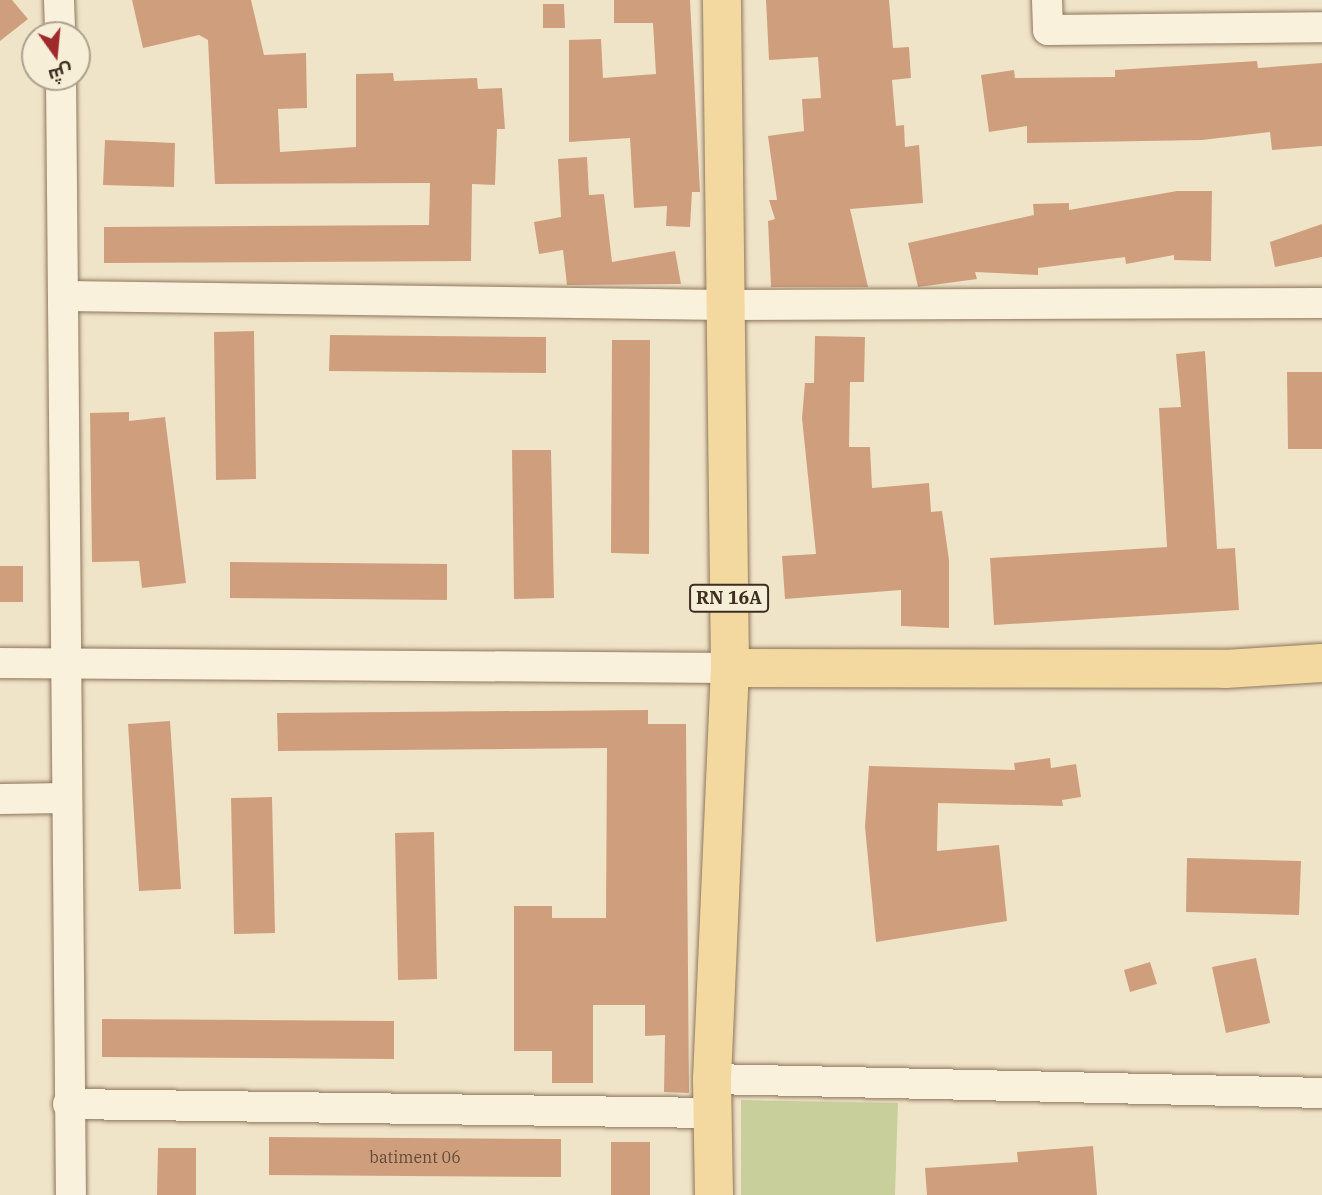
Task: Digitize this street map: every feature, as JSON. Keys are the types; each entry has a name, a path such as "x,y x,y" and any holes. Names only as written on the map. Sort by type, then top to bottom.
{"main road":[{"name":"RN 16A","path":"713,1195 712,1096 730,668 722,0"},
{"path":"730,668 1224,669 1322,663"}],"street":[{"path":"59,0 60,21"},
{"path":"1047,0 1048,30 1322,27"},
{"path":"61,91 65,296 64,663 71,1195"},
{"path":"65,296 725,305 1322,303"},
{"path":"0,663 730,668"},
{"path":"0,799 66,798"},
{"path":"68,1104 712,1096 1322,1093"}],"green space":[{"path":"741,1100 898,1103 895,1195 741,1195"}],"building":[{"path":"0,0 12,0 28,19 21,21 21,24 0,41"},
{"path":"132,0 251,0 264,55 306,53 307,108 278,109 280,152 356,147 356,74 393,73 394,81 477,78 478,89 502,88 505,129 497,129 495,185 472,184 471,261 104,263 104,227 429,225 430,183 215,184 208,40 199,35 143,48"},
{"path":"614,0 690,0 700,192 692,192 690,227 666,226 667,206 634,208 630,138 569,142 569,40 601,39 603,78 656,74 653,23 614,23"},
{"path":"766,0 889,0 893,48 909,47 911,78 892,80 896,126 904,125 905,147 919,145 923,203 850,209 868,287 771,287 768,221 775,219 769,200 777,200 768,136 804,131 802,99 821,98 818,57 769,60"},
{"path":"543,4 564,4 565,28 543,28"},
{"path":"1257,61 1258,68 1322,63 1322,146 1272,150 1270,132 1202,140 1027,143 1027,126 989,132 981,75 1014,70 1015,78 1115,77 1115,70"},
{"path":"105,140 175,143 174,187 103,185"},
{"path":"587,157 589,195 604,194 612,262 675,251 681,284 567,285 563,250 539,254 534,222 561,217 558,159"},
{"path":"1177,191 1212,191 1211,261 1174,260 1174,255 1126,264 1125,257 1038,268 1038,275 975,272 977,279 918,287 908,243 1034,215 1033,204 1069,203 1069,210"},
{"path":"1322,224 1322,257 1275,267 1270,242"},
{"path":"254,331 256,479 216,480 214,332"},
{"path":"330,335 546,337 546,373 329,371"},
{"path":"815,336 865,337 864,382 850,382 849,447 870,447 872,488 929,483 931,512 942,511 949,560 949,628 901,626 901,590 785,599 782,556 816,554 802,418 805,383 814,383"},
{"path":"612,340 650,340 649,554 611,553"},
{"path":"1205,351 1217,549 1235,548 1239,610 994,625 990,558 1167,547 1159,408 1181,407 1176,354"},
{"path":"1287,372 1322,372 1322,449 1288,449"},
{"path":"129,412 129,421 165,417 186,583 142,588 139,561 92,562 90,413"},
{"path":"512,450 551,450 554,598 514,599"},
{"path":"230,562 447,564 447,600 230,598"},
{"path":"0,566 23,566 23,602 0,602"},
{"path":"648,710 648,724 686,724 689,1093 664,1092 665,1035 645,1036 645,1005 593,1005 593,1083 552,1083 552,1051 514,1051 514,906 552,906 552,918 606,918 607,748 278,751 277,713"},
{"path":"170,721 181,889 139,891 128,724"},
{"path":"1050,758 1051,768 1076,764 1081,797 1062,800 1063,806 938,803 937,851 999,845 1007,921 876,942 865,827 869,766 1015,770 1014,763"},
{"path":"272,797 275,933 234,934 231,798"},
{"path":"434,832 437,979 398,980 395,833"},
{"path":"1187,858 1301,861 1299,915 1186,912"},
{"path":"1256,958 1270,1023 1226,1033 1212,967"},
{"path":"1150,962 1157,984 1130,992 1124,970"},
{"path":"102,1019 394,1021 394,1059 102,1057"},
{"path":"269,1137 561,1139 561,1177 269,1175"},
{"path":"611,1142 650,1142 650,1195 611,1195"},
{"path":"1093,1146 1097,1195 927,1195 925,1168 1018,1162 1017,1152"},
{"path":"158,1148 196,1148 196,1195 157,1195"}]}
